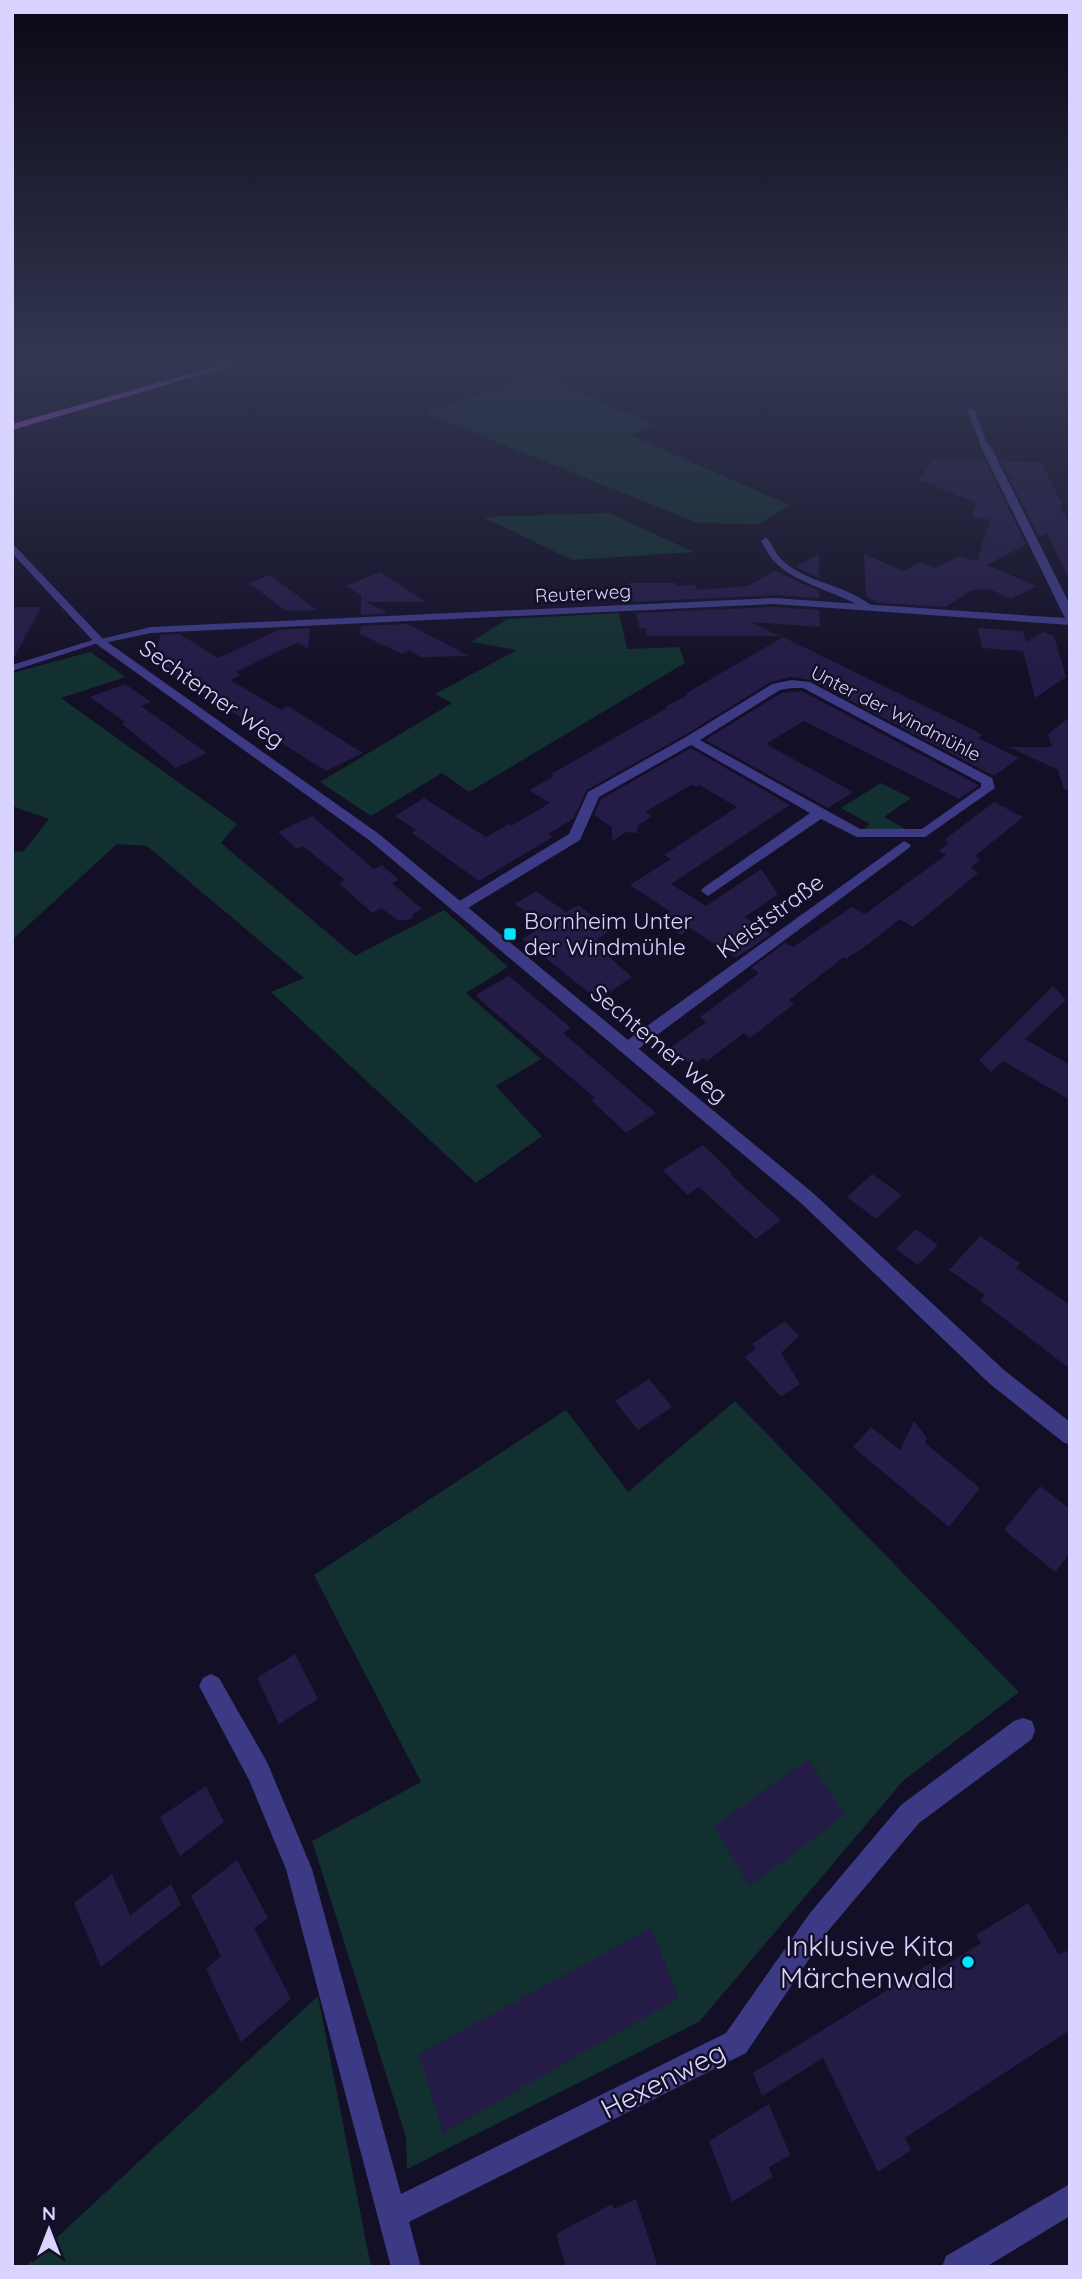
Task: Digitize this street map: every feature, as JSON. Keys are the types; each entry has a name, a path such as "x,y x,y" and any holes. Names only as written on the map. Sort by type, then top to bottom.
{"street":[{"path":"995,466 1070,620"},
{"name":"Sechtemer Weg","path":"12,545 99,642 374,837 807,1198 997,1377 1070,1435"},
{"name":"Reuterweg","path":"99,642 151,631 774,601 1070,620"},
{"name":"Unter der Windmühle","path":"458,908 575,837 593,795 691,740 776,687 806,685 988,781 988,788 925,833 857,833 691,740"},
{"path":"708,891 820,813"},
{"name":"Kleiststraße","path":"628,1048 904,845"},
{"path":"211,1686 258,1771 299,1869 394,2214 406,2267"},
{"name":"Hexenweg","path":"394,2214 736,2043 819,1922 910,1814 1023,1730"},
{"path":"957,2267 1070,2199"}],"lane":[{"path":"765,541 777,560 858,599 870,608"},
{"path":"12,668 99,642"}],"green space":[{"path":"557,466 701,466 790,505 759,524 698,523"},
{"path":"609,513 694,552 572,560 483,517"},
{"path":"619,613 627,649 679,647 685,663 469,792 442,773 371,816 320,782 452,703 435,694 517,650 471,642 507,619"},
{"path":"90,652 126,677 61,698 237,824 221,843 355,956 444,910 508,967 466,993 541,1059 496,1086 542,1136 476,1183 271,992 304,978 147,846 117,844 12,940 12,851 23,852 49,819 12,806 12,673"},
{"path":"881,783 911,798 884,817 907,830 863,830 870,824 841,808"},
{"path":"735,1401 1019,1692 903,1781 699,2022 407,2169 406,2137 312,1841 421,1782 314,1575 566,1410 628,1492"},
{"path":"318,1996 371,2267 25,2267"}],"building":[{"path":"928,466 988,466 1026,544 987,565 1036,586 1011,599 990,589 972,590 945,607 879,603 866,597 864,554 903,571 921,562 935,568 959,556 977,561 990,520 972,517 977,503 919,480"},
{"path":"1004,466 1043,466 1063,505 1059,505 1070,526 1070,580 1047,533 1039,537"},
{"path":"819,554 819,578 796,567"},
{"path":"775,571 819,591 819,598 774,595 633,602 628,583 696,585 697,590 748,586"},
{"path":"380,572 426,602 366,602 388,613 361,615 361,595 346,586"},
{"path":"270,575 317,610 286,611 249,583"},
{"path":"12,607 41,607 12,662"},
{"path":"774,607 819,610 820,627 750,622 780,636 647,636 645,628 640,629 636,613"},
{"path":"408,624 469,656 421,657 409,650 402,654 360,634 361,626"},
{"path":"310,628 308,649 298,642 236,672 241,675 230,680 281,710 288,706 363,753 326,771 162,668 166,666 143,651 158,645 160,635 180,634 218,658 279,630"},
{"path":"978,628 1023,631 1026,642 1043,632 1054,636 1066,677 1035,698 1023,651 982,648"},
{"path":"783,637 976,731 982,735 978,738 1019,758 994,776 811,680 791,677 771,682 685,735 587,790 573,819 548,834 553,837 479,881 412,833 416,830 395,816 424,798 486,837 509,824 511,826 550,803 529,790 554,776 551,774 667,708 665,707 687,695 685,694"},
{"path":"125,684 151,702 141,706 207,753 176,768 122,724 125,722 90,697"},
{"path":"802,691 978,786 959,799 804,721 766,744 853,792 828,808 705,740 781,693"},
{"path":"1070,717 1070,789 1064,790 1058,770 1009,747 1052,747 1048,734"},
{"path":"691,748 790,805 671,884 706,906 761,869 778,894 745,917 771,934 736,958 690,928 681,935 659,920 671,912 630,885 671,859 664,855 737,807 699,785 691,785 645,812 652,816 637,826 637,833 626,832 612,841 612,827 594,815 601,799"},
{"path":"994,802 1023,817 975,856 980,859 971,868 978,873 913,927 900,919 867,945 846,959 844,957 789,1000 794,1004 750,1038 744,1033 707,1061 703,1058 693,1065 670,1048 706,1022 700,1017 759,973 751,968 785,943 793,947 852,907 865,914 946,855 939,851 949,843 944,840"},
{"path":"312,816 374,869 382,865 399,880 392,883 422,909 413,914 412,919 399,921 381,908 372,913 339,883 345,880 303,846 297,849 278,832"},
{"path":"536,891 566,912 578,905 611,930 597,939 607,947 601,950 632,977 598,1000 522,939 545,925 515,904"},
{"path":"509,976 571,1028 563,1033 656,1113 626,1133 591,1100 595,1098 478,998 477,994"},
{"path":"1053,986 1066,1000 1025,1039 1070,1065 1070,1100 1003,1061 991,1072 979,1060"},
{"path":"703,1145 732,1173 730,1174 781,1220 756,1239 699,1187 687,1195 663,1170"},
{"path":"872,1174 902,1195 876,1219 847,1197"},
{"path":"916,1229 938,1245 918,1265 896,1249"},
{"path":"980,1236 1020,1263 1016,1268 1070,1305 1070,1369 980,1300 985,1295 949,1270"},
{"path":"785,1321 799,1336 781,1353 800,1384 781,1397 745,1357 756,1349 752,1344"},
{"path":"649,1379 672,1407 638,1430 615,1401"},
{"path":"914,1421 927,1438 925,1443 980,1488 949,1527 853,1447 871,1427 900,1450"},
{"path":"1040,1486 1070,1509 1070,1553 1055,1572 1004,1530"},
{"path":"295,1654 318,1699 279,1724 257,1678"},
{"path":"808,1759 845,1815 749,1886 714,1826"},
{"path":"206,1786 224,1822 180,1856 160,1817"},
{"path":"237,1860 268,1918 254,1928 291,1999 241,2042 206,1969 221,1956 191,1896"},
{"path":"112,1874 130,1915 171,1884 181,1905 101,1967 74,1903"},
{"path":"1028,1903 1059,1955 1070,1949 1070,2030 905,2138 911,2150 878,2172 823,2058 762,2096 753,2073 931,1963 936,1971 981,1943 976,1935"},
{"path":"651,1928 679,1998 443,2133 419,2054"},
{"path":"769,2104 790,2155 769,2167 773,2177 732,2202 709,2141"},
{"path":"636,2199 658,2267 566,2267 556,2234 612,2204 614,2209"}],"place":[{"name":"Bornheim Unter der Windmühle","path":"510,934"},
{"name":"Inklusive Kita Märchenwald","path":"968,1962"}]}
